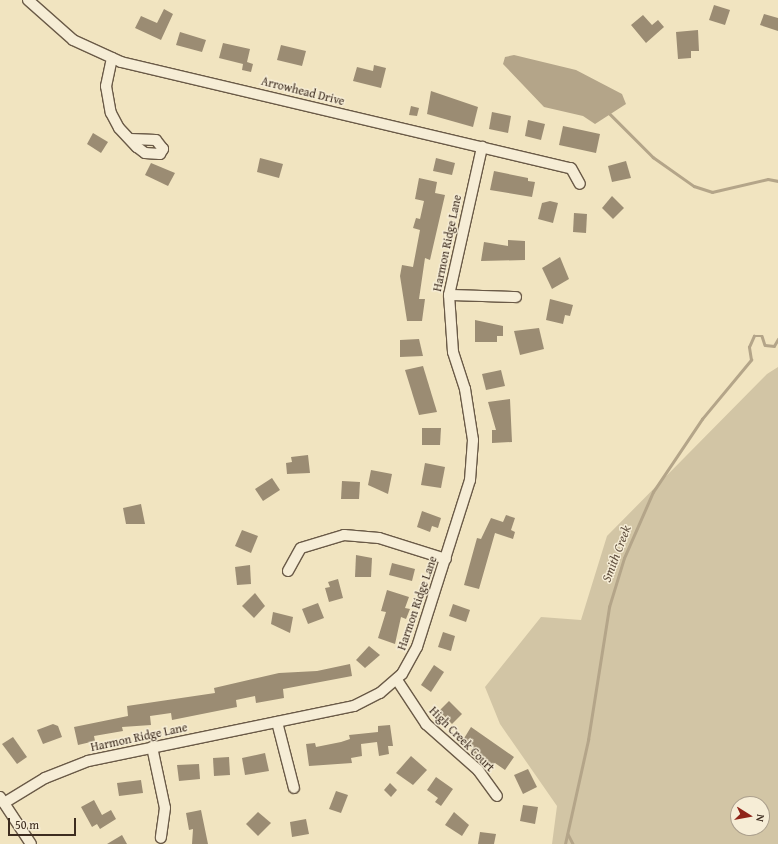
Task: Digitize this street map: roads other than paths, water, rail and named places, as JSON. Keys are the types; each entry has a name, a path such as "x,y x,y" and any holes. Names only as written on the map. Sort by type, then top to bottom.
{"street":[{"name":"Arrowhead Drive","path":"28,0 73,40 112,58 571,168 580,184"},
{"path":"112,58 107,100 119,128 130,139"},
{"name":"Harmon Ridge Lane","path":"2,800 67,768 152,747 354,706 380,693 397,680 418,647 467,492 473,440 465,389 453,352 449,295 482,147"},
{"path":"449,295 516,297"},
{"path":"288,571 301,548 344,535 379,538 446,560"},
{"name":"High Creek Court","path":"397,680 426,724 478,770 497,796"},
{"path":"277,722 294,788"},
{"path":"152,747 165,808 161,838"},
{"path":"2,800 31,844"}],"waterway":[{"path":"608,112 653,157 694,186 712,192 768,179 778,181"},
{"name":"Smith Creek","path":"565,844 588,740 609,607 624,558 653,492 702,419 751,360 749,347 754,336 762,336 765,345 774,346 778,339"},
{"name":"Smith Creek","path":"568,834 573,844"}]}
